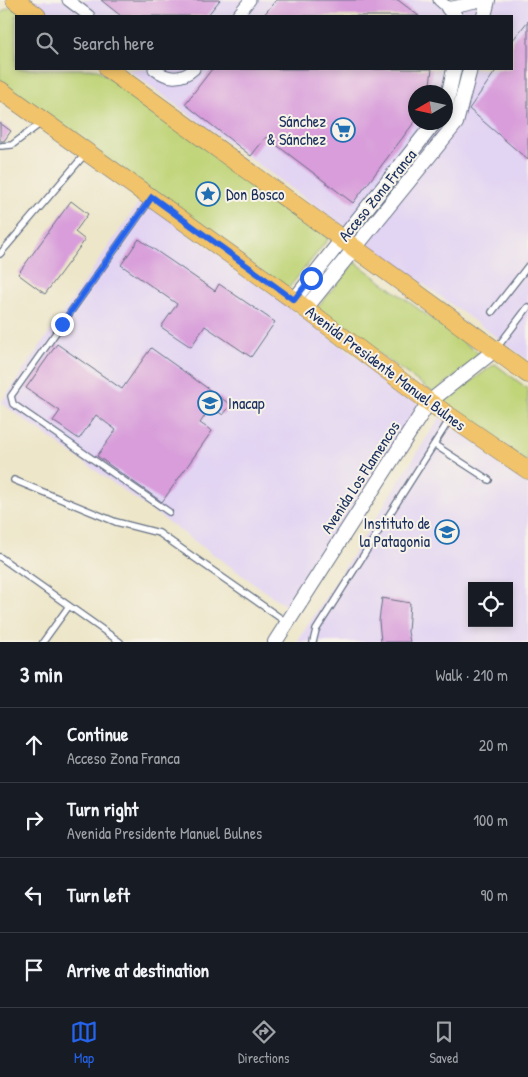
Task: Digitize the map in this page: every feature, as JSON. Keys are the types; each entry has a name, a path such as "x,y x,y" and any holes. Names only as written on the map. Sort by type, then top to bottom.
{"main road":[{"path":"0,7 5,0"},
{"path":"15,0 36,15"},
{"path":"109,70 528,374"},
{"name":"Avenida Presidente Manuel Bulnes","path":"0,90 300,304 451,418 528,470"}],"street":[{"path":"68,0 88,15"},
{"path":"237,15 250,0"},
{"path":"447,8 487,0 484,15"},
{"path":"155,70 165,77 180,77 192,70"},
{"path":"451,85 454,70"},
{"name":"Acceso Zona Franca","path":"300,304 356,249 456,123 470,70"},
{"name":"Acceso Zona Franca","path":"300,304 342,238 429,130"},
{"name":"Avenida Los Flamencos","path":"275,642 429,402 494,350"}],"lane":[{"path":"1,146 12,144 44,121"},
{"path":"0,254 88,152"},
{"path":"152,197 11,396 13,404 169,512"},
{"path":"492,312 528,266"},
{"path":"494,350 528,307"},
{"path":"313,642 316,630 451,418"},
{"path":"435,445 489,480"},
{"path":"14,480 116,522 158,533 287,623"},
{"path":"0,557 120,642"},
{"path":"43,642 69,606"}],"shaded area":[{"path":"32,0 528,0 528,360 128,70 513,70 513,15 53,15"},
{"name":"Inacap","path":"142,198 420,404 290,609 1,403"},
{"name":"Instituto de la Patagonia","path":"440,417 528,478 528,642 297,642"}],"green space":[{"path":"12,7 24,15 15,15 15,70 98,70 329,238 287,290 0,86 0,14"},
{"path":"355,262 481,355 434,393 316,309"},
{"path":"495,364 528,389 528,463 443,402"}],"building":[{"path":"101,0 220,0 208,15 120,15"},
{"path":"276,0 398,0 418,15 264,15"},
{"path":"528,21 528,160 469,109 496,70 513,70 513,40"},
{"name":"Sánchez & Sánchez","path":"211,70 432,70 430,85 408,85 408,130 353,203 266,137 251,156 185,104"},
{"path":"0,123 11,131 4,141 0,141"},
{"path":"71,201 88,214 75,232 85,240 45,294 18,274"},
{"path":"139,239 215,291 219,284 275,322 251,357 205,326 191,347 161,327 177,304 121,265"},
{"path":"57,344 122,389 151,348 231,405 223,415 211,407 200,423 212,431 162,502 97,456 116,430 96,415 79,439 53,421 60,411 26,388"},
{"path":"382,598 410,603 408,632 410,642 381,642 379,621"}],"place":[{"name":"Sánchez & Sánchez","path":"343,130"},
{"name":"Don Bosco","path":"208,194"},
{"name":"Inacap","path":"210,403"},
{"name":"Instituto de la Patagonia","path":"447,532"}],"route":[{"path":"62,324 152,197 294,300 311,278"}]}
